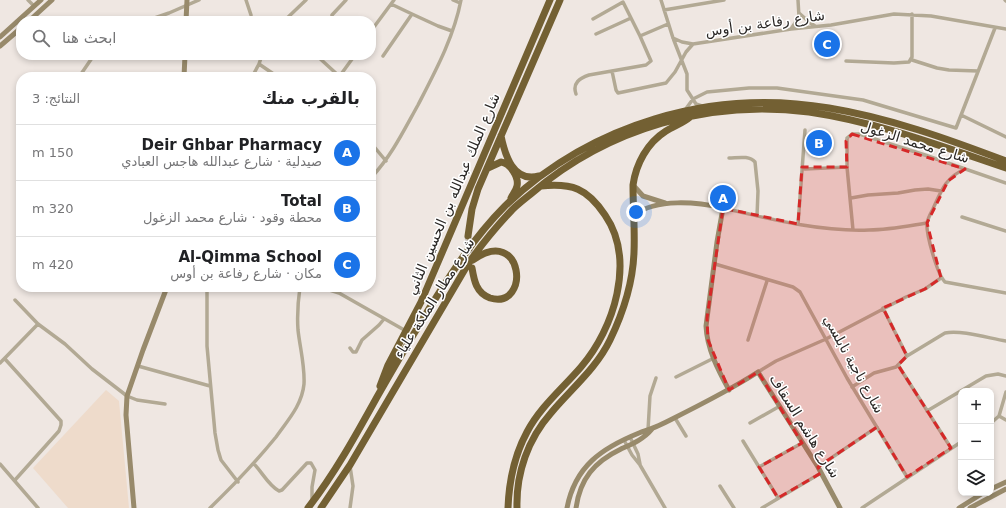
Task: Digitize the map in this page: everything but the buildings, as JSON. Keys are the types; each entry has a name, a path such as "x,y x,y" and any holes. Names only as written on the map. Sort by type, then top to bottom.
{"highway":[{"name":"شارع الملك عبدالله بن الحسين الثاني","path":"377,397 380,384 388,365 406,331 442,254 550,0"},
{"name":"شارع الملك عبدالله بن الحسين الثاني","path":"468,236 473,204 501,135 560,0"},
{"name":"شارع مطار الملكة علياء","path":"310,505 348,449 428,309 473,244 503,208 542,175 580,150 612,134 645,121 685,110 704,107 736,103 762,102 802,104 828,108 905,125 1006,161"},
{"name":"شارع مطار الملكة علياء","path":"321,508 350,465 487,239 513,210 540,186 578,159 614,140 653,125 692,116 736,110 779,110 810,113 896,131 1006,168"},
{"path":"517,508 517,496 522,466 526,453 536,433 550,413 584,378 598,360 616,327 625,303 631,278 634,252 633,185 638,164 650,145 666,131 683,123 692,116"},
{"path":"501,135 506,154 519,174 528,178 542,175"},
{"path":"488,168 497,162 504,162 516,178 516,190 503,208"},
{"path":"508,508 509,488 514,464 530,425 550,400 581,367 596,346 612,312 620,275 619,252 613,229 607,218 594,201 581,191 570,186 557,184 540,186"},
{"path":"486,253 503,253 511,259 516,268 517,278 515,286 513,290 505,296 494,298 486,296 478,290 475,285 470,266 486,253"},
{"path":"530,425 536,433"}],"street":[{"path":"28,0 34,6"},
{"path":"23,16 41,0"},
{"path":"34,16 52,0"},
{"path":"157,16 187,3 199,0"},
{"path":"246,0 251,15"},
{"path":"289,16 306,0"},
{"path":"332,16 346,0"},
{"path":"376,172 386,161 403,134 433,76 452,31 460,1 453,0"},
{"path":"661,0 686,74 686,88 696,104 704,107"},
{"path":"664,10 724,0"},
{"path":"791,29 798,21 798,0"},
{"path":"376,24 392,2 412,14 452,31"},
{"path":"576,94 575,86 577,81 582,77 650,63 650,58 625,4 622,2 592,19"},
{"path":"186,16 187,3"},
{"path":"799,13 816,26"},
{"path":"383,56 412,14"},
{"name":"شارع رفاعة بن أوس","path":"673,38 682,42 693,44 886,14 912,14 1006,29"},
{"path":"912,14 912,60"},
{"path":"596,34 631,18"},
{"path":"0,37 16,22"},
{"path":"640,36 668,24"},
{"path":"685,110 693,99 711,91 749,88 777,88 863,100 956,128 995,28"},
{"path":"0,46 16,32"},
{"name":"شارع رفاعة بن أوس","path":"612,71 617,93 664,84 675,72 686,52 693,44"},
{"path":"82,72 91,60"},
{"path":"184,72 185,60"},
{"path":"255,72 260,60"},
{"path":"321,60 334,72"},
{"path":"343,72 351,60"},
{"path":"846,61 906,63 912,60 948,70 978,71"},
{"path":"259,64 271,72"},
{"path":"961,115 1006,137"},
{"path":"798,224 805,130"},
{"name":"شارع محمد الزغول","path":"853,230 847,167 847,138 850,134 857,133 1006,184"},
{"path":"376,150 386,161"},
{"path":"729,158 751,158 756,162 758,191 757,216"},
{"path":"802,167 806,169 847,167"},
{"path":"965,169 948,180 941,191 927,223 934,260 941,278 945,282 1006,293"},
{"path":"633,185 643,196 665,203 695,204 723,208 798,224 853,230 892,229 927,223"},
{"path":"851,198 915,190 928,189 941,191"},
{"path":"634,215 643,209 665,203"},
{"path":"723,208 706,326 708,340 714,358 729,390"},
{"path":"962,217 1006,231"},
{"name":"شارع ناجية نابلسي","path":"714,264 793,288 800,292 852,387 907,477"},
{"path":"758,372 776,361 826,339 906,296 925,289 941,278"},
{"path":"748,340 767,281"},
{"path":"134,508 126,415 127,396 165,292"},
{"path":"207,292 206,329 210,386 218,450 221,460 238,482"},
{"path":"210,508 238,482 254,464 298,407 304,382 304,370 298,328 300,292"},
{"path":"336,292 406,331"},
{"path":"15,300 38,324 65,344 102,377 127,396 137,400 165,404"},
{"path":"883,308 907,356"},
{"path":"350,348 353,352 356,352 362,340 379,325 384,318"},
{"path":"0,363 38,324"},
{"path":"852,387 874,373 892,369 907,356 939,336 951,332 1006,341"},
{"path":"676,377 714,358"},
{"path":"5,359 61,421 59,431 15,480"},
{"path":"898,365 951,448"},
{"path":"138,366 210,386"},
{"name":"شارع هاشم السقاف","path":"649,431 729,390 758,372 844,508"},
{"path":"927,411 986,376 998,374 1006,376"},
{"path":"649,431 650,396 656,378"},
{"path":"994,420 999,416 1006,392"},
{"path":"750,423 780,406"},
{"path":"999,416 1006,420"},
{"path":"675,418 686,436"},
{"path":"818,467 877,427"},
{"path":"567,508 575,482 585,466 597,455 624,440 649,431"},
{"path":"576,508 580,490 589,472 607,457 633,443 649,431"},
{"path":"630,437 638,454 640,465"},
{"path":"624,440 665,508"},
{"path":"743,441 778,498"},
{"path":"759,468 802,443"},
{"path":"862,508 958,444"},
{"path":"254,464 270,484 279,491 282,490 307,463 310,462 315,470 310,505"},
{"path":"0,464 38,508"},
{"path":"350,465 353,486 350,508"},
{"path":"762,508 821,473"},
{"path":"343,476 352,476"},
{"path":"970,508 1004,490 1003,483 994,488"},
{"path":"720,486 734,508"},
{"path":"312,490 316,494 319,493"},
{"name":"شارع هاشم السقاف","path":"835,496 840,508"},
{"path":"959,508 978,496"}],"highlighted area":[{"path":"852,134 965,169 948,181 927,223 941,278 925,289 883,308 907,356 898,365 951,448 907,477 877,427 818,467 821,473 778,498 759,467 802,443 758,372 729,390 708,340 707,318 723,208 798,224 802,167 847,167 846,141"}],"shaded area":[{"path":"106,390 119,401 129,508 68,508 33,468"}],"tunnel":[{"path":"468,236 471,264"}],"place":[{"name":"Al-Qimma School","path":"827,44"},
{"name":"Total","path":"819,143"},
{"name":"Deir Ghbar Pharmacy","path":"723,198"}]}
